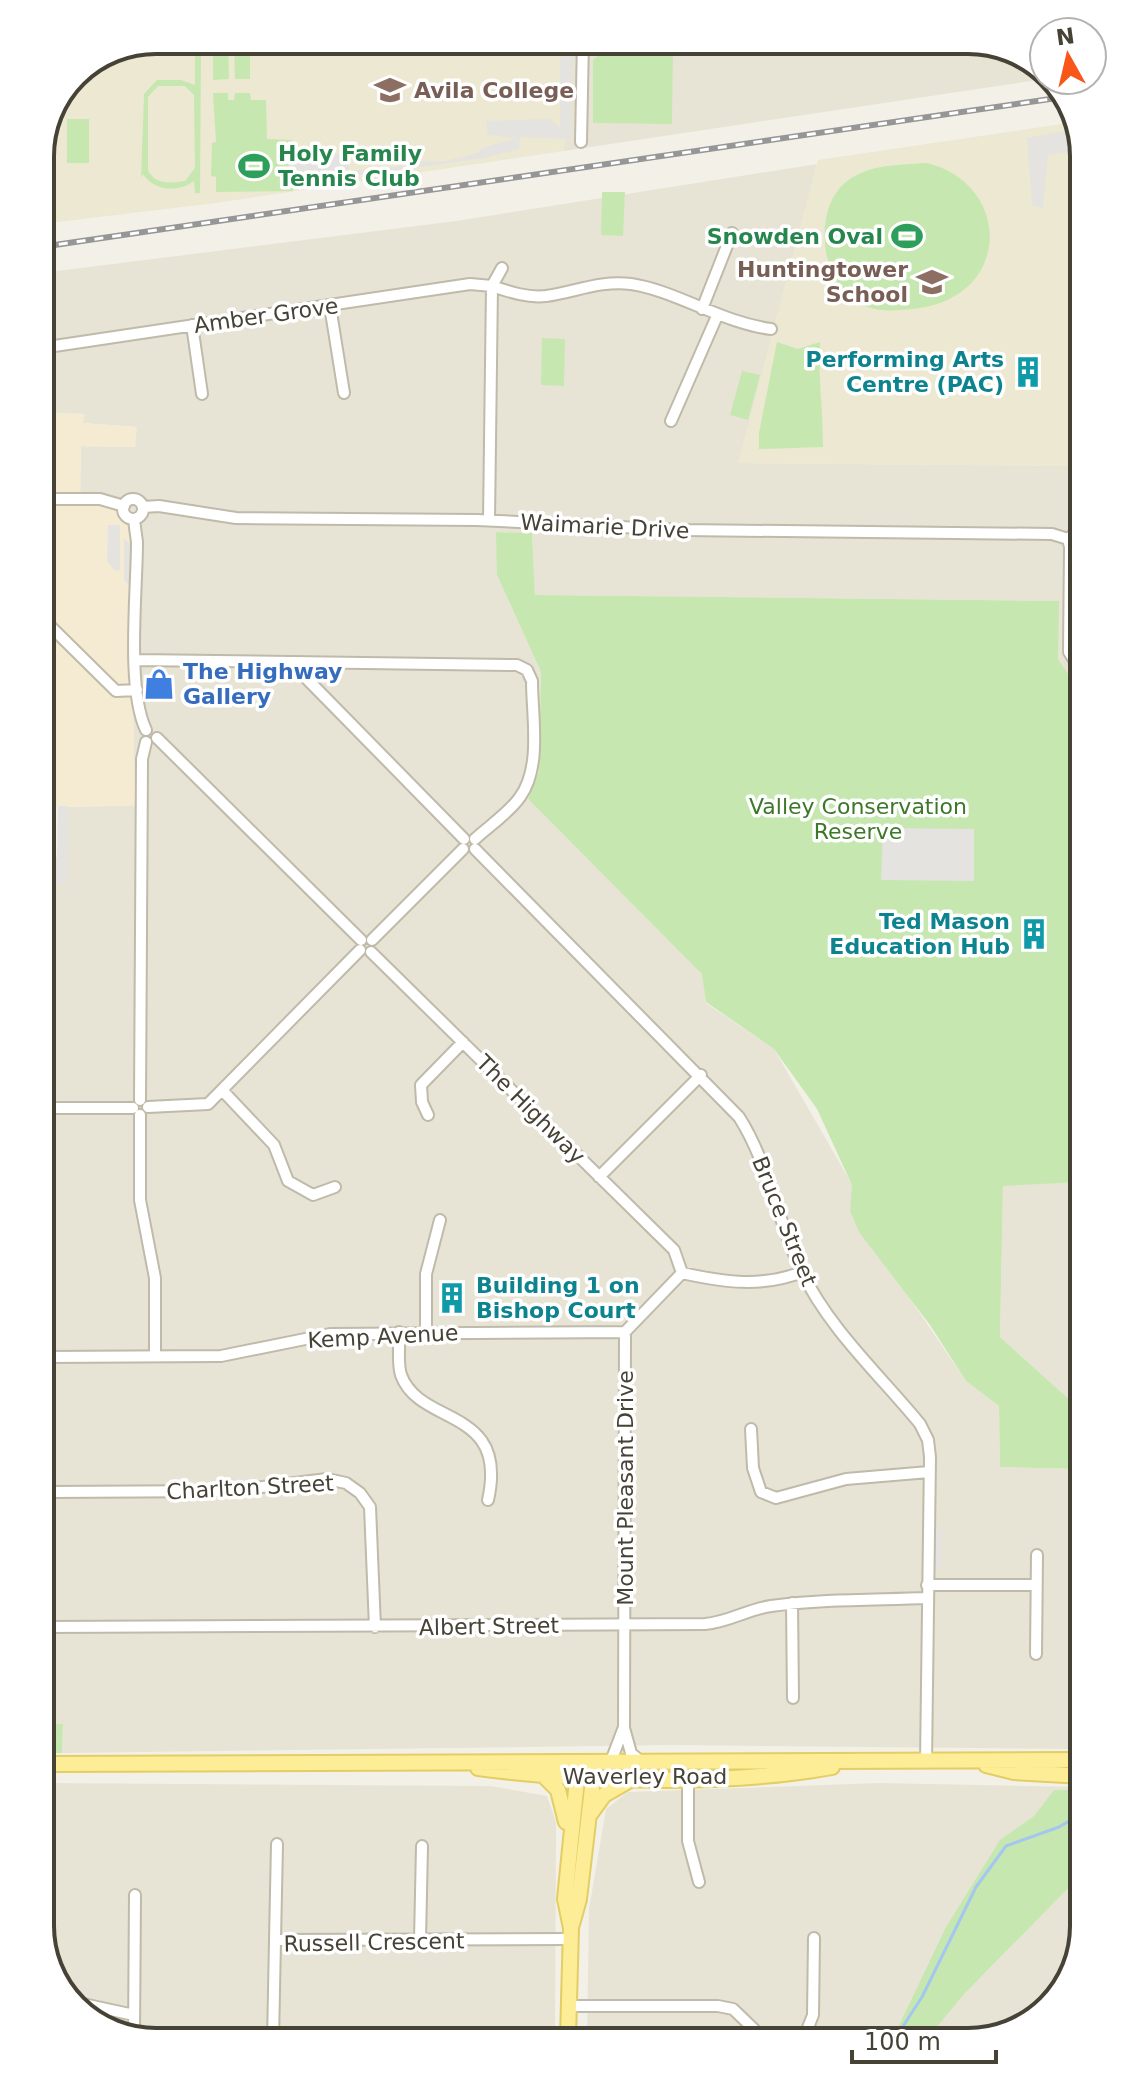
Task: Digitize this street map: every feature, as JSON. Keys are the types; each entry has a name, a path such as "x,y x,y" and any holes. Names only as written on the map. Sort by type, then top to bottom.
{"main road":[{"name":"Waverley Road","path":"54,1764 809,1760 852,1764 1070,1760"},
{"path":"571,1934 565,1899 578,1761"},
{"path":"568,2028 571,1934 579,1899 595,1761"},
{"path":"688,1761 688,1778"},
{"name":"Waverley Road","path":"974,1762 1014,1772 1070,1775"},
{"name":"Waverley Road","path":"437,1763 577,1778 688,1778 804,1772 852,1764"},
{"path":"54,1770 73,1764"},
{"path":"543,1775 558,1790 569,1835"},
{"path":"588,1821 604,1795 623,1782 638,1777"}],"street":[{"path":"581,142 583,54"},
{"path":"702,309 732,233"},
{"path":"489,520 492,286 502,268"},
{"name":"Amber Grove","path":"54,346 470,284 492,286 522,295 546,296 588,285 632,284 717,316 771,329"},
{"path":"330,306 344,393"},
{"path":"671,421 717,316"},
{"path":"192,325 202,394"},
{"path":"54,499 100,499 124,506"},
{"path":"124,506 133,499 143,507 142,514 134,520"},
{"path":"124,506 125,515 134,520"},
{"name":"Waimarie Drive","path":"143,507 159,506 236,518 489,520 682,530 1052,534 1068,539"},
{"path":"54,630 116,691 137,690 137,542 134,520"},
{"path":"1068,539 1070,654"},
{"path":"54,1108 208,1104 366,945 519,799 532,769 532,681 527,670 517,665 136,660"},
{"name":"Bruce Street","path":"302,662 307,679 701,1075 748,1129 802,1272 839,1331 920,1424 928,1440 929,1472 926,1762"},
{"name":"The Highway","path":"137,690 139,716 146,730 154,730 151,740 366,945 674,1250 682,1273"},
{"path":"151,740 142,759 140,1200 155,1278 155,1356"},
{"path":"428,1115 422,1102 421,1085 463,1042"},
{"path":"599,1177 701,1075"},
{"path":"222,1090 274,1145 288,1181 313,1195 335,1187"},
{"path":"426,1331 426,1274 440,1220"},
{"path":"625,1332 682,1273 726,1283 752,1283 802,1272"},
{"path":"399,1332 401,1375 411,1389 463,1424 485,1447 494,1472 488,1500"},
{"name":"Kemp Avenue","path":"54,1357 221,1356 330,1334 625,1332"},
{"name":"Mount Pleasant Drive","path":"625,1332 624,1727 631,1753 640,1761"},
{"path":"751,1429 755,1481 761,1492 776,1498 846,1479 929,1472"},
{"name":"Charlton Street","path":"54,1492 229,1491 327,1479 346,1483 360,1493 370,1507 375,1627"},
{"path":"1036,1654 1037,1555"},
{"path":"927,1585 1036,1585"},
{"name":"Albert Street","path":"54,1627 721,1623 752,1609 792,1603 927,1598"},
{"path":"792,1603 793,1698"},
{"name":"Mount Pleasant Drive","path":"611,1761 624,1727"},
{"path":"688,1778 688,1841 699,1882"},
{"path":"275,1940 277,1844"},
{"path":"420,1940 422,1846"},
{"path":"134,2025 135,1895"},
{"name":"Russell Crescent","path":"273,2028 275,1940 420,1940 571,1934"},
{"path":"808,2028 813,2015 814,1938"},
{"path":"93,2006 134,2015"},
{"path":"569,2006 718,2006 733,2009 753,2028"}],"shaded area":[{"name":"Avila College","path":"156,54 567,54 564,151 216,203 54,222 54,149 57,129 71,99 99,71 136,56"},
{"path":"567,54 975,54 1013,64 1028,73 1028,81 564,151"},
{"path":"571,54 571,139 520,137 519,149 484,158 353,176 316,178 314,174 304,176 305,183 292,184 287,156 347,153 349,171 419,165 420,161 442,162 474,154 485,147 517,138 488,135 486,121 549,119 564,130 560,125 560,55"},
{"name":"Huntingtower School","path":"1064,124 1070,156 1070,466 738,463 818,160"},
{"path":"1066,131 1068,136 1070,152 1048,155 1043,208 1032,205 1027,138"},
{"path":"817,164 739,463 1070,466 1070,678 1058,659 1058,601 535,595 532,533 497,532 497,575 541,672 539,771 528,799 703,974 706,1003 774,1049 853,1186 850,1211 966,1381 999,1406 1000,1467 1070,1469 1070,1749 673,1745 62,1753 63,1725 54,1724 54,870 65,868 67,807 135,805 129,523 118,509 80,501 81,446 135,447 136,427 82,423 84,414 54,413 54,271 456,221"},
{"path":"54,413 85,414 83,423 137,427 135,447 81,446 80,500 118,509 122,520 129,523 135,806 54,807"},
{"path":"108,525 120,525 120,571 114,570 107,561"},
{"path":"124,539 131,544 129,585 124,580"},
{"path":"58,806 68,806 67,884 54,884 54,857 57,857"},
{"path":"883,828 974,829 974,881 881,880"},
{"path":"1070,1182 1070,1400 1000,1337 1003,1185"},
{"path":"934,1521 942,1527 942,1566 939,1569 934,1565"},
{"path":"54,1783 491,1786 547,1796 556,1822 555,2028 136,2026 105,2014 84,1998 68,1977 56,1946"},
{"path":"880,1783 1070,1787 1070,1926 1065,1959 1053,1983 1035,2003 1007,2020 988,2026 587,2028 589,1909 606,1809 628,1792"}],"green space":[{"path":"195,54 201,54 200,193 195,193 194,181 174,189 153,184 143,174 141,178 144,94 157,80 181,80 195,85","holes":["158,86 185,86 194,95 195,168 185,181 164,182 148,170 148,97"]},
{"path":"213,54 228,54 229,79 213,80"},
{"path":"234,54 250,54 250,79 235,79"},
{"path":"600,54 673,54 672,124 593,123 593,60"},
{"name":"Holy Family Tennis Club","path":"213,93 228,93 228,100 234,100 235,93 250,93 251,100 266,100 267,139 292,140 293,191 216,192 216,177 211,176 212,143 216,142"},
{"path":"67,119 89,119 89,163 67,163"},
{"name":"Snowden Oval","path":"927,163 955,175 975,193 987,216 990,240 984,264 969,285 945,301 896,310 875,309 861,304 843,290 828,260 825,225 835,194 846,182 864,172 884,166"},
{"path":"602,192 625,192 623,236 601,235"},
{"path":"542,338 565,339 564,386 541,385"},
{"path":"777,342 798,349 820,342 823,447 759,449 759,433"},
{"path":"742,371 760,375 748,420 730,415"},
{"name":"Valley Conservation Reserve","path":"496,532 532,533 535,595 1059,601 1058,659 1070,677 1070,1183 1003,1186 1000,1337 1070,1400 1070,1469 1000,1467 999,1406 966,1381 930,1325 859,1232 850,1211 852,1185 817,1109 774,1049 706,1002 702,974 528,799 539,771 541,672 497,575"},
{"path":"54,1724 63,1724 62,1753 54,1753"},
{"path":"1054,1790 1070,1790 1070,1886 964,1994 936,2028 898,2028 946,1927 1000,1840 1034,1816"}],"waterway":[{"path":"902,2028 922,1997 976,1887 1006,1846 1070,1821"}],"railway":[{"path":"54,245 1052,99"}],"place":[{"name":"Avila College","path":"390,90"},
{"name":"Holy Family Tennis Club","path":"254,166"},
{"name":"Snowden Oval","path":"907,236"},
{"name":"Huntingtower School","path":"932,282"},
{"name":"Performing Arts Centre (PAC)","path":"1028,372"},
{"name":"The Highway Gallery","path":"159,684"},
{"name":"Ted Mason Education Hub","path":"1034,934"},
{"name":"Building 1 on Bishop Court","path":"452,1298"}]}
